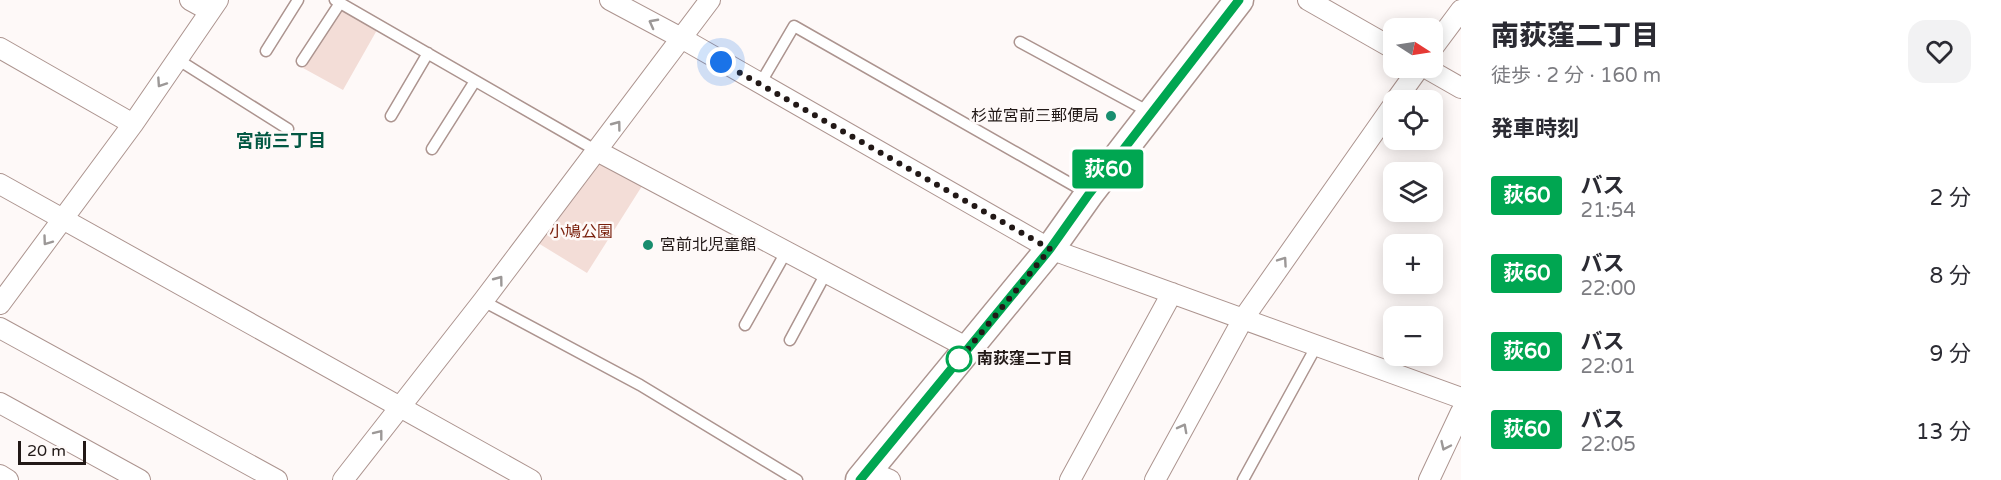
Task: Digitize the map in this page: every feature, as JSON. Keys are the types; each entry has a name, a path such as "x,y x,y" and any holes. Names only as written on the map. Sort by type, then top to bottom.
{"street":[{"path":"0,304 133,124 214,6 190,0"},
{"path":"610,0 683,39 1050,249 1461,398"},
{"path":"343,480 483,301 683,39 710,0"},
{"path":"873,477 968,348 1050,249 1089,194 1239,0"},
{"path":"1308,0 1383,43"},
{"path":"1443,34 1461,10"},
{"path":"0,48 133,124"},
{"path":"1443,78 1461,88"},
{"path":"1155,480 1243,319 1383,119"},
{"path":"597,151 968,348"},
{"path":"0,184 531,480"},
{"path":"1070,480 1172,293"},
{"path":"0,328 278,480"},
{"path":"0,403 140,480"},
{"path":"1429,480 1461,412"},
{"path":"0,476 8,480"}],"lane":[{"path":"266,51 298,0"},
{"path":"302,61 337,1 597,151"},
{"path":"760,84 794,26 1089,194"},
{"path":"1020,42 1152,113"},
{"path":"390,116 428,54"},
{"path":"177,59 288,129"},
{"path":"432,149 475,81"},
{"path":"745,325 786,252"},
{"path":"790,340 825,273"},
{"path":"483,301 640,385 797,480"},
{"path":"1243,480 1317,345"}],"green space":[{"path":"342,9 377,30 343,90 303,68"},
{"name":"小鳩公園","path":"599,162 642,186 587,273 538,243"}],"bus line":[{"name":"荻60","path":"860,480 1050,249 1089,194 1239,0"}],"place":[{"name":"杉並宮前三郵便局","path":"1111,116"},
{"name":"宮前北児童館","path":"648,245"},
{"name":"南荻窪二丁目","path":"959,359"}],"district":[{"name":"宮前三丁目","path":"281,141"}],"route":[{"path":"721,62 1050,249 954,366 959,359"}]}
